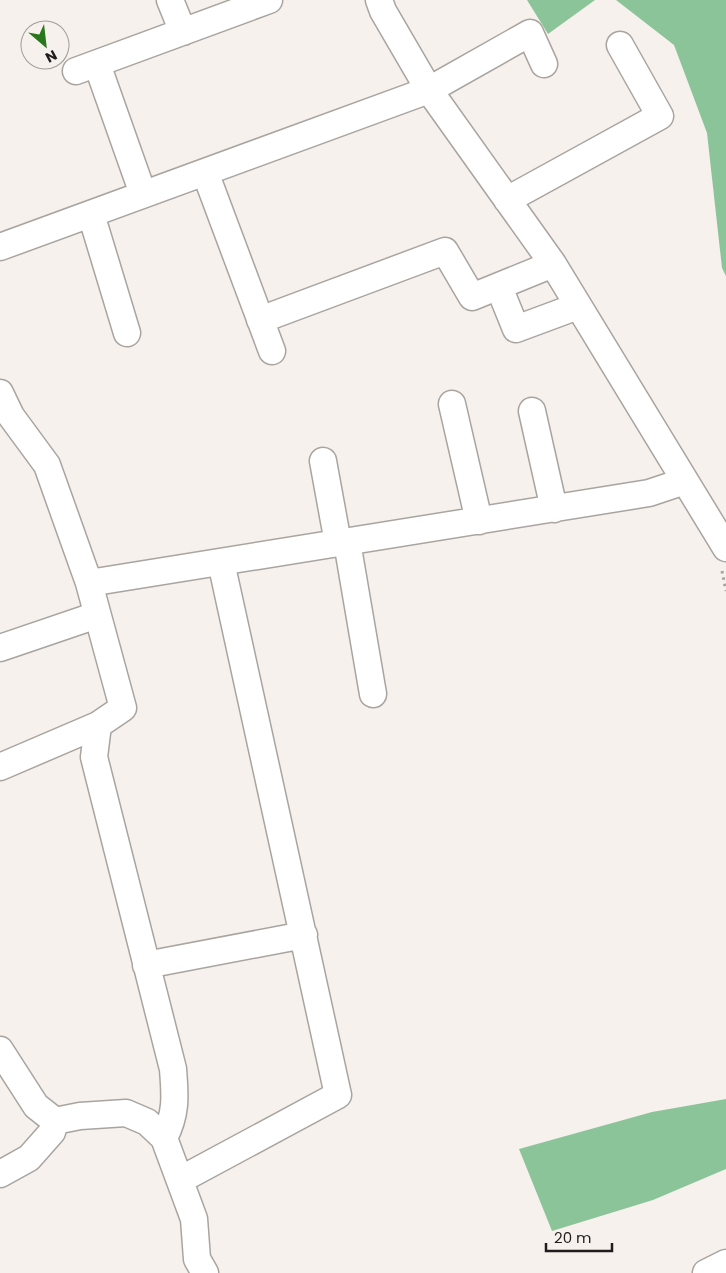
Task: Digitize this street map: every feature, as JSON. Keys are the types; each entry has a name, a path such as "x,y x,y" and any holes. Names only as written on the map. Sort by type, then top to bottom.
{"street":[{"path":"170,0 183,32"},
{"path":"143,194 86,68 269,0"},
{"path":"379,0 383,11 429,90 553,264 726,548"},
{"path":"0,247 429,90 530,33 544,64"},
{"path":"507,200 660,116 620,45"},
{"path":"205,172 272,351"},
{"path":"91,214 127,333"},
{"path":"260,320 446,251 472,297 553,264"},
{"path":"499,287 516,329 578,306"},
{"path":"0,393 6,419 47,465 89,583 122,708 98,725 0,767"},
{"path":"452,404 479,520"},
{"path":"532,411 554,509"},
{"path":"323,461 343,542 373,694"},
{"path":"89,583 649,493 685,481"},
{"path":"180,1180 338,1095 221,562"},
{"path":"0,648 97,615"},
{"path":"98,725 94,757 173,1069 175,1098 172,1123 164,1138"},
{"path":"146,965 304,935"},
{"path":"3,1062 36,1106 56,1121 80,1116 126,1113 147,1122 164,1138 194,1218 197,1259 205,1273"},
{"path":"0,1174 29,1158 52,1132 56,1121"},
{"path":"182,1273 196,1233"},
{"path":"706,1273 726,1263"}],"green space":[{"path":"527,0 595,0 548,34"},
{"path":"616,0 726,0 726,276 722,268 707,133 674,45"},
{"path":"726,1099 726,1169 653,1200 552,1231 519,1149 652,1112"}]}
